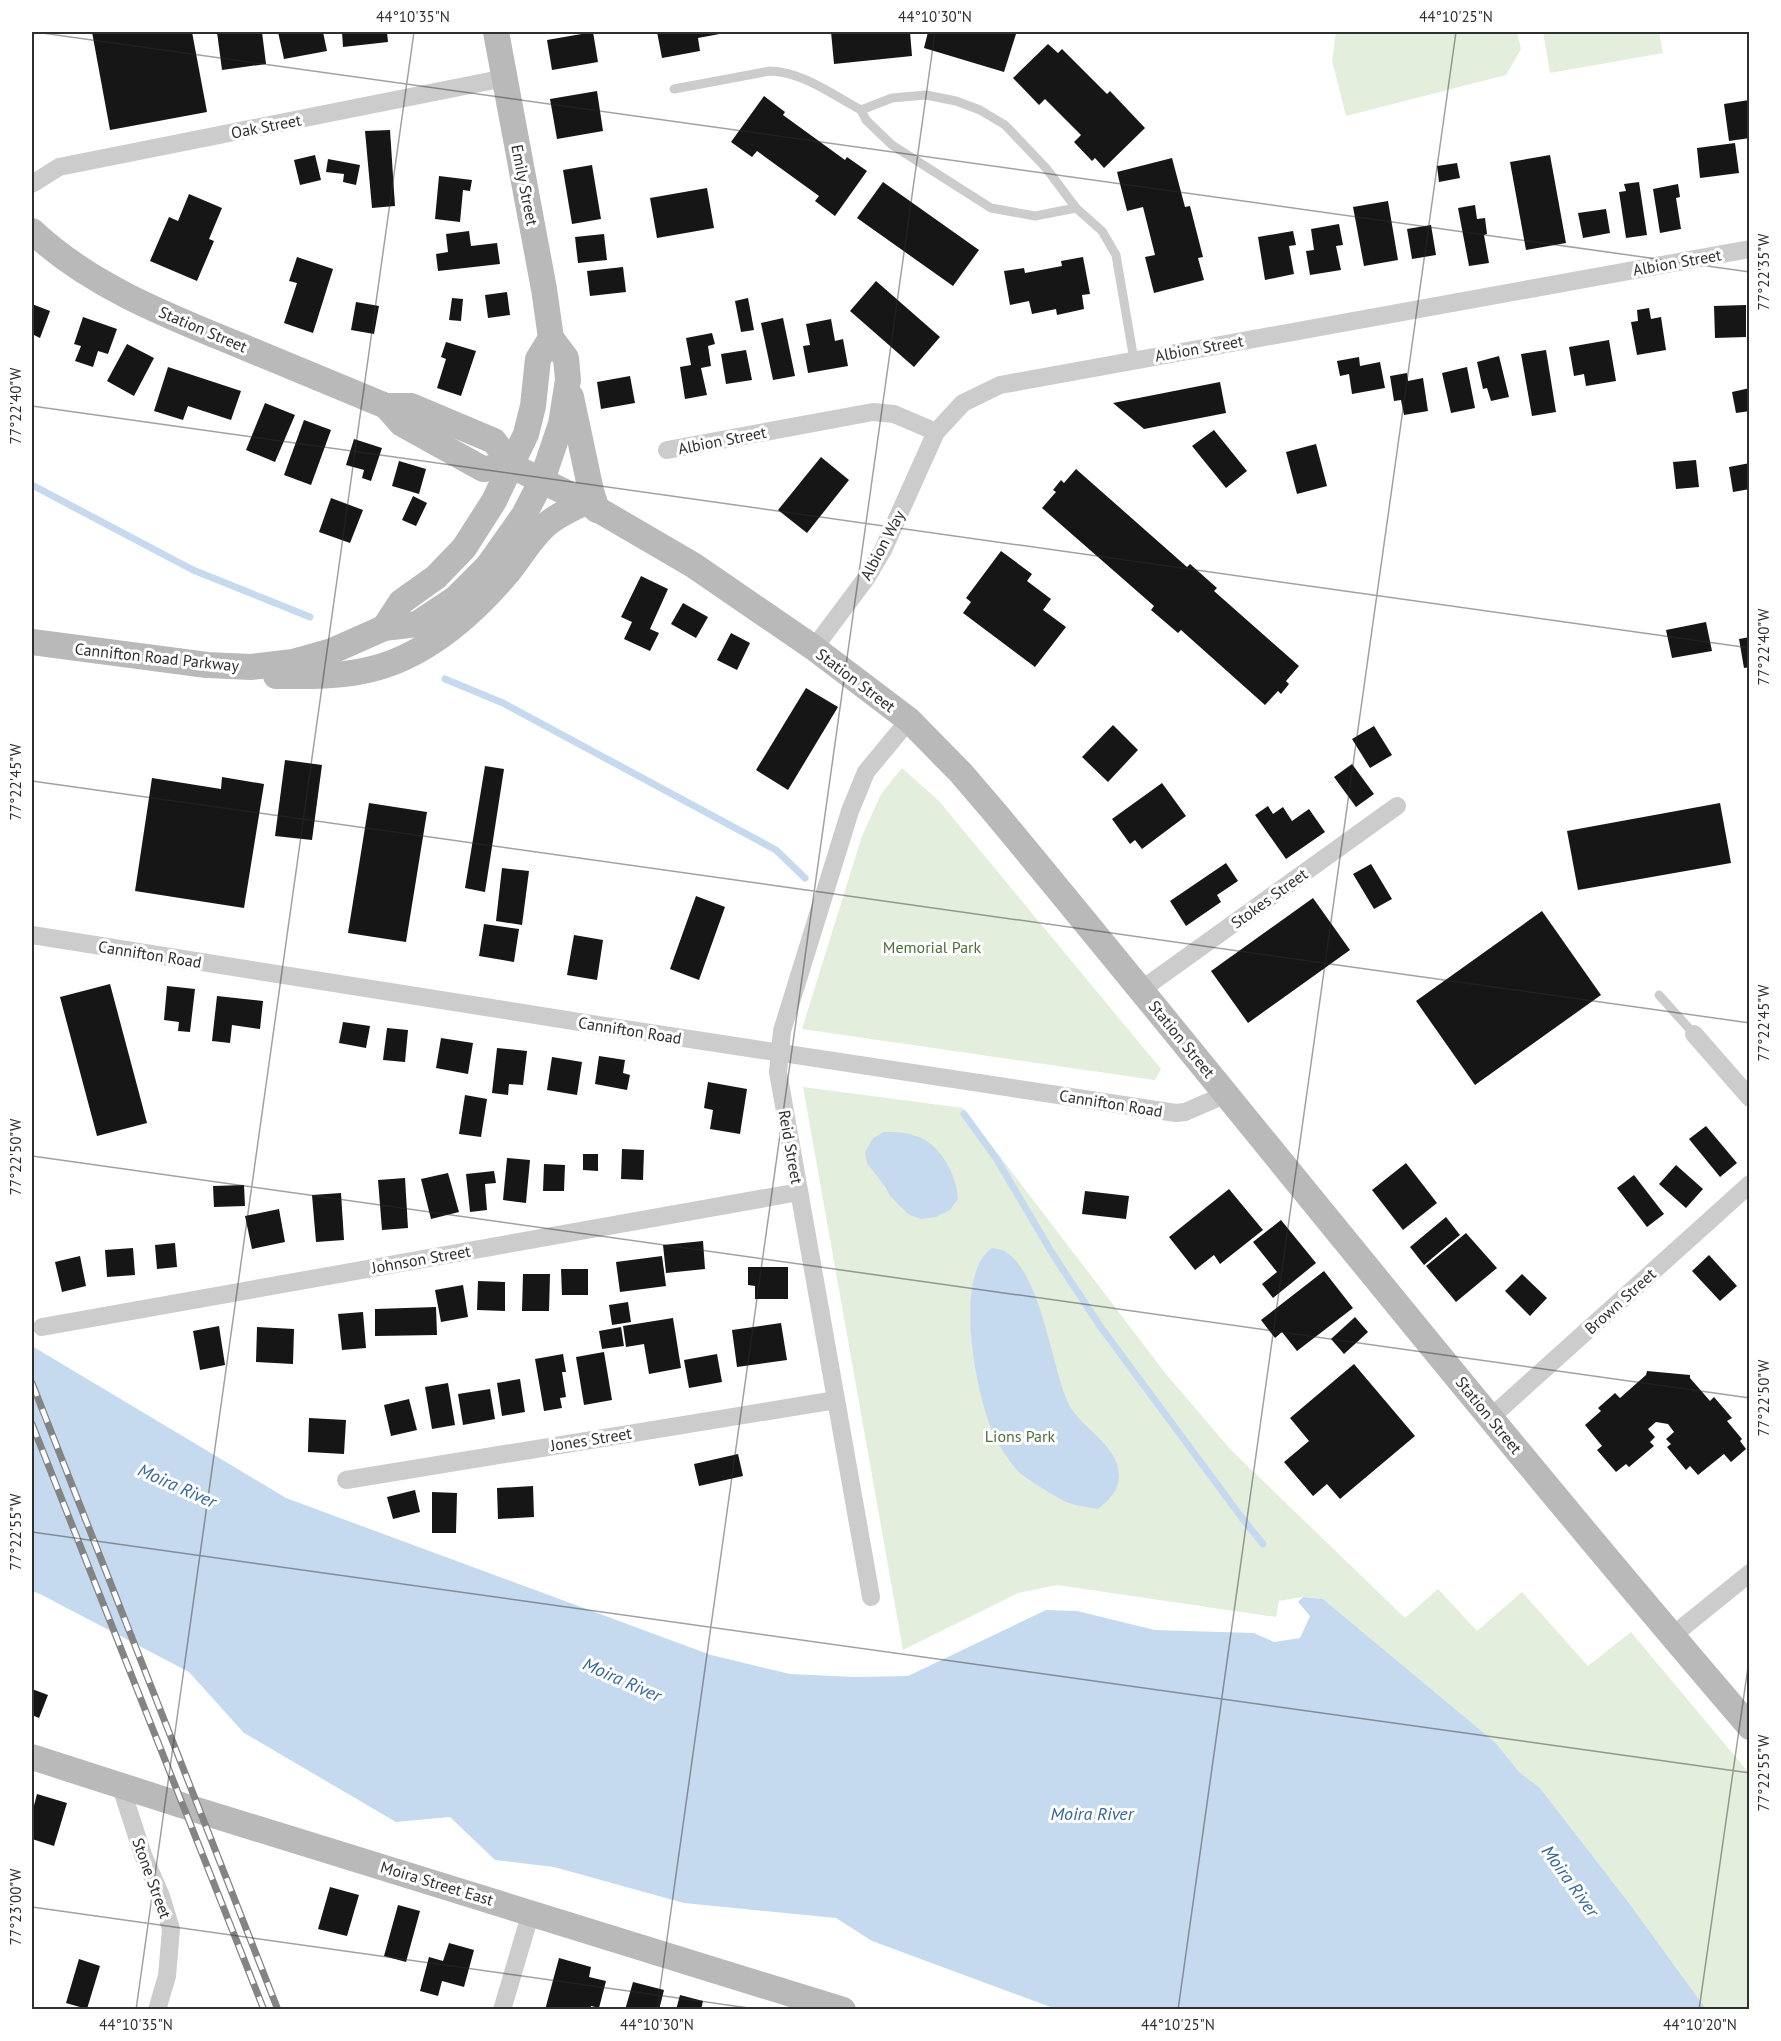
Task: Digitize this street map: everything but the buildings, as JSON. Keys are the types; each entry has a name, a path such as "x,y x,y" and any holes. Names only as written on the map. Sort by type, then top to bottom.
{"main road":[{"name":"Emily Street","path":"496,32 551,338 566,358 568,380 561,424 542,480"},
{"name":"Station Street","path":"32,231 45,244 97,279 169,316 386,406 411,406 494,441 512,466 591,506 693,565 814,648 909,720 961,773 1227,1094 1490,1418 1749,1727"},
{"path":"384,628 401,602 436,577 464,548 494,501 526,434 533,406 538,359 551,338"},
{"path":"207,665 269,676 319,676 364,671 409,657 436,640 470,613 505,576 545,526 568,510 591,506 591,490 568,380"},
{"name":"Cannifton Road Parkway","path":"32,642 207,665 251,667 293,662 332,651 384,628 417,624 456,597 488,566 524,515 542,480"},
{"name":"Moira Street East","path":"32,1757 843,2010"}],"street":[{"name":"Oak Street","path":"32,184 59,167 505,78"},
{"name":"Albion Street","path":"667,450 873,412 894,414 936,432 963,403 1000,385 1749,249"},
{"name":"Albion Way","path":"814,648 867,578 883,550 936,432"},
{"name":"Reid Street","path":"871,1597 778,1072 778,1053 782,1031 850,811 867,772 909,720"},
{"name":"Stokes Street","path":"1141,990 1397,806"},
{"name":"Cannifton Road","path":"32,935 778,1053 1176,1113 1185,1112 1227,1094"},
{"path":"1694,1034 1749,1098"},
{"name":"Brown Street","path":"1490,1418 1749,1184"},
{"name":"Johnson Street","path":"42,1327 799,1192"},
{"name":"Jones Street","path":"346,1480 836,1400"},
{"path":"1672,1636 1749,1573"},
{"name":"Stone Street","path":"120,1784 143,1855 161,1896 171,1929 167,1976 158,2010"},
{"path":"502,2010 531,1912"}],"lane":[{"path":"674,89 770,71 786,72 861,110 866,120 892,145 991,208 1035,216 1076,208"},
{"path":"861,110 892,98 926,95 956,101 980,110 1005,125 1046,168 1076,208 1102,231 1116,255 1134,360"},
{"path":"1659,995 1694,1034"}],"green space":[{"path":"1336,32 1517,32 1521,49 1506,75 1346,116 1332,60"},
{"path":"1543,32 1659,32 1663,53 1550,73"},
{"name":"Memorial Park","path":"902,768 939,801 1161,1069 1155,1080 802,1029 862,836 881,794"},
{"name":"Lions Park","path":"803,1087 963,1108 1166,1374 1231,1450 1405,1618 1438,1589 1477,1631 1522,1592 1588,1666 1631,1632 1749,1773 1749,2009 1706,2009 1629,1903 1540,1788 1519,1772 1496,1743 1323,1599 1303,1597 1279,1601 1276,1617 1057,1585 1018,1593 903,1650"}],"water":[{"path":"884,1132 916,1136 925,1140 940,1153 951,1171 957,1190 958,1199 950,1210 936,1217 921,1219 908,1214 890,1196 867,1163 865,1152 873,1138"},
{"path":"992,1248 1006,1252 1018,1263 1028,1279 1043,1319 1066,1398 1078,1418 1105,1444 1117,1464 1119,1481 1115,1491 1098,1509 1066,1502 1024,1476 1009,1460 994,1435 980,1394 971,1337 970,1309 973,1283 980,1262"},
{"name":"Moira River","path":"32,1346 286,1498 711,1655 790,1674 855,1677 908,1676 1046,1610 1077,1611 1155,1630 1254,1633 1274,1642 1300,1638 1310,1616 1298,1602 1303,1597 1323,1599 1496,1743 1519,1772 1540,1788 1629,1903 1706,2009 1056,2009 872,1941 836,1918 684,1903 554,1867 495,1860 450,1817 396,1822 244,1733 189,1672 32,1591"}],"waterway":[{"path":"32,485 193,570 310,617"},
{"path":"445,679 503,703 776,850 805,878"},
{"path":"964,1114 996,1158 1052,1253 1100,1326 1263,1544"}],"railway":[{"path":"32,1383 278,2010"},
{"path":"32,1424 264,2010"}]}
